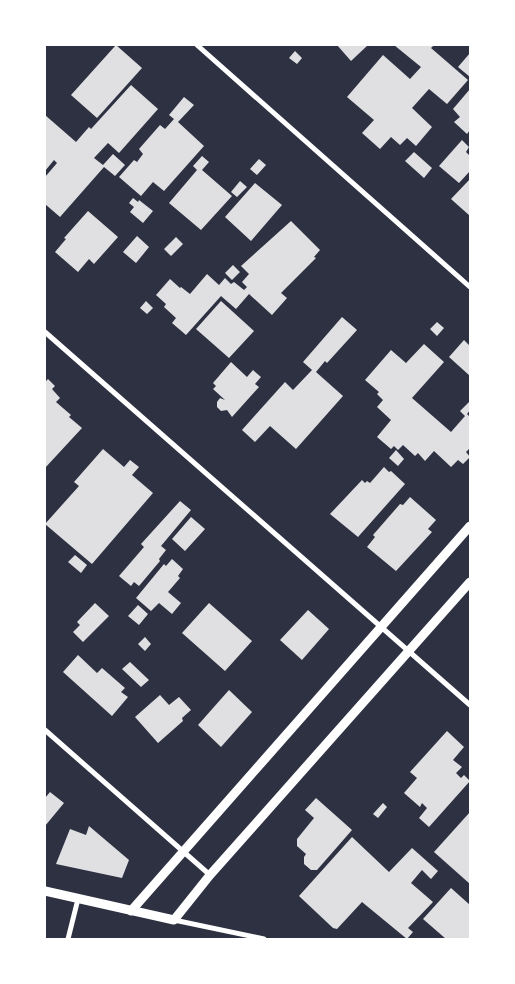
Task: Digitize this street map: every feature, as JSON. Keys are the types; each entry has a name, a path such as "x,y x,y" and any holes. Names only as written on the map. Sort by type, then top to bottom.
{"street":[{"path":"197,45 470,288"},
{"path":"45,332 470,705"},
{"path":"131,911 470,526"},
{"path":"174,920 210,876 470,582"},
{"path":"45,730 210,876"},
{"path":"45,891 264,939"},
{"path":"68,939 78,899"}],"building":[{"path":"116,45 142,68 97,118 71,95"},
{"path":"337,45 368,45 351,61"},
{"path":"394,45 434,45 431,48 468,80 447,104 429,89 412,108 432,127 416,146 407,138 400,145 391,137 380,149 362,133 374,120 347,97 383,55 410,79 421,67"},
{"path":"295,51 302,58 297,64 289,58"},
{"path":"470,53 470,77 458,67"},
{"path":"131,85 158,109 119,153 108,143 94,158 103,165 113,154 125,165 115,176 104,167 60,217 45,204 45,177 57,163 54,160 45,171 45,115 76,142 89,127 91,129"},
{"path":"470,89 470,130 467,134 454,122 460,117 453,109"},
{"path":"184,97 194,105 178,122 204,146 164,191 153,182 141,196 119,177 134,160 137,162 143,154 139,149 160,125 165,129 174,119 169,115"},
{"path":"462,140 469,147 466,152 470,156 470,171 459,183 439,166"},
{"path":"414,152 432,168 424,178 405,161"},
{"path":"202,156 209,162 202,170 232,196 201,230 169,203 197,170 193,166"},
{"path":"259,159 266,165 257,175 250,169"},
{"path":"470,179 470,216 451,199"},
{"path":"240,181 247,187 237,197 231,192"},
{"path":"255,183 282,205 251,241 225,217"},
{"path":"133,198 138,202 139,200 153,211 143,223 130,212 134,207 129,203"},
{"path":"88,211 118,237 94,264 89,259 78,272 55,252 66,239 64,238"},
{"path":"291,221 320,250 314,257 316,258 281,293 287,298 272,315 249,294 236,309 221,296 186,335 172,323 176,318 164,307 166,304 156,295 170,279 190,294 207,274 219,285 225,278 231,284 234,282 244,290 247,287 242,282 249,274 241,266"},
{"path":"137,236 149,247 136,263 123,252"},
{"path":"176,237 183,244 171,256 164,249"},
{"path":"233,265 240,272 232,280 225,273"},
{"path":"146,301 153,308 147,314 140,308"},
{"path":"221,301 254,331 229,358 196,329"},
{"path":"342,317 357,330 327,363 325,361 316,372 343,396 296,449 270,426 255,442 242,430 285,382 293,390 312,370 303,362"},
{"path":"437,322 444,328 437,336 430,329"},
{"path":"464,340 470,346 470,376 449,357"},
{"path":"424,344 444,362 412,398 451,432 465,416 460,411 470,401 470,410 467,414 470,417 470,448 466,452 470,457 463,464 458,460 451,467 434,451 425,461 418,453 415,456 403,445 398,450 394,446 391,449 377,437 391,420 377,407 383,400 377,394 379,392 365,380 391,350 406,363"},
{"path":"231,362 247,377 253,370 261,377 255,384 259,387 232,417 227,410 221,411 217,407 217,402 220,398 225,400 213,389 216,386 213,383"},
{"path":"48,379 55,386 52,389 60,398 56,402 82,428 45,468 45,382"},
{"path":"103,449 124,467 130,460 139,467 132,475 153,493 92,564 45,524 79,486 74,482"},
{"path":"396,450 404,459 398,466 389,458"},
{"path":"384,467 405,484 358,537 330,514 362,480 365,483 367,481 370,483"},
{"path":"410,497 436,520 428,529 432,532 396,571 367,547 375,537 373,535 400,504 403,505"},
{"path":"180,501 191,510 161,546 166,550 159,559 160,561 139,586 134,582 131,586 119,576 144,547 141,544"},
{"path":"191,517 205,529 185,551 172,539"},
{"path":"75,555 87,565 81,573 68,562"},
{"path":"172,559 183,569 178,576 180,578 168,592 181,603 172,614 159,603 151,611 136,598 164,564 166,566"},
{"path":"95,603 109,616 83,642 73,632 80,625 77,622"},
{"path":"209,603 252,641 225,671 182,633"},
{"path":"138,605 148,614 139,625 128,616"},
{"path":"308,610 329,629 302,660 280,640"},
{"path":"145,637 151,644 145,651 138,644"},
{"path":"78,655 97,673 102,668 125,688 121,692 128,697 112,716 63,672"},
{"path":"130,662 149,680 141,687 122,669"},
{"path":"229,690 252,712 221,747 198,725"},
{"path":"160,695 169,705 179,697 191,710 182,718 183,721 158,743 135,717"},
{"path":"447,731 464,747 453,760 462,767 456,773 461,778 464,775 470,781 429,827 419,818 427,808 422,803 420,807 404,793 417,778 410,772"},
{"path":"50,792 64,803 45,826 45,798"},
{"path":"316,798 352,830 317,870 311,870 304,864 306,854 297,846 297,839 314,818 305,810"},
{"path":"383,803 387,807 378,818 373,814"},
{"path":"470,812 470,884 434,852"},
{"path":"89,826 129,860 122,878 56,864 70,829 86,835"},
{"path":"352,837 389,872 412,848 438,871 431,879 422,870 411,883 433,902 408,928 413,932 407,939 362,902 337,929 333,928 299,896"},
{"path":"451,888 470,905 470,939 446,939 423,919"}]}
